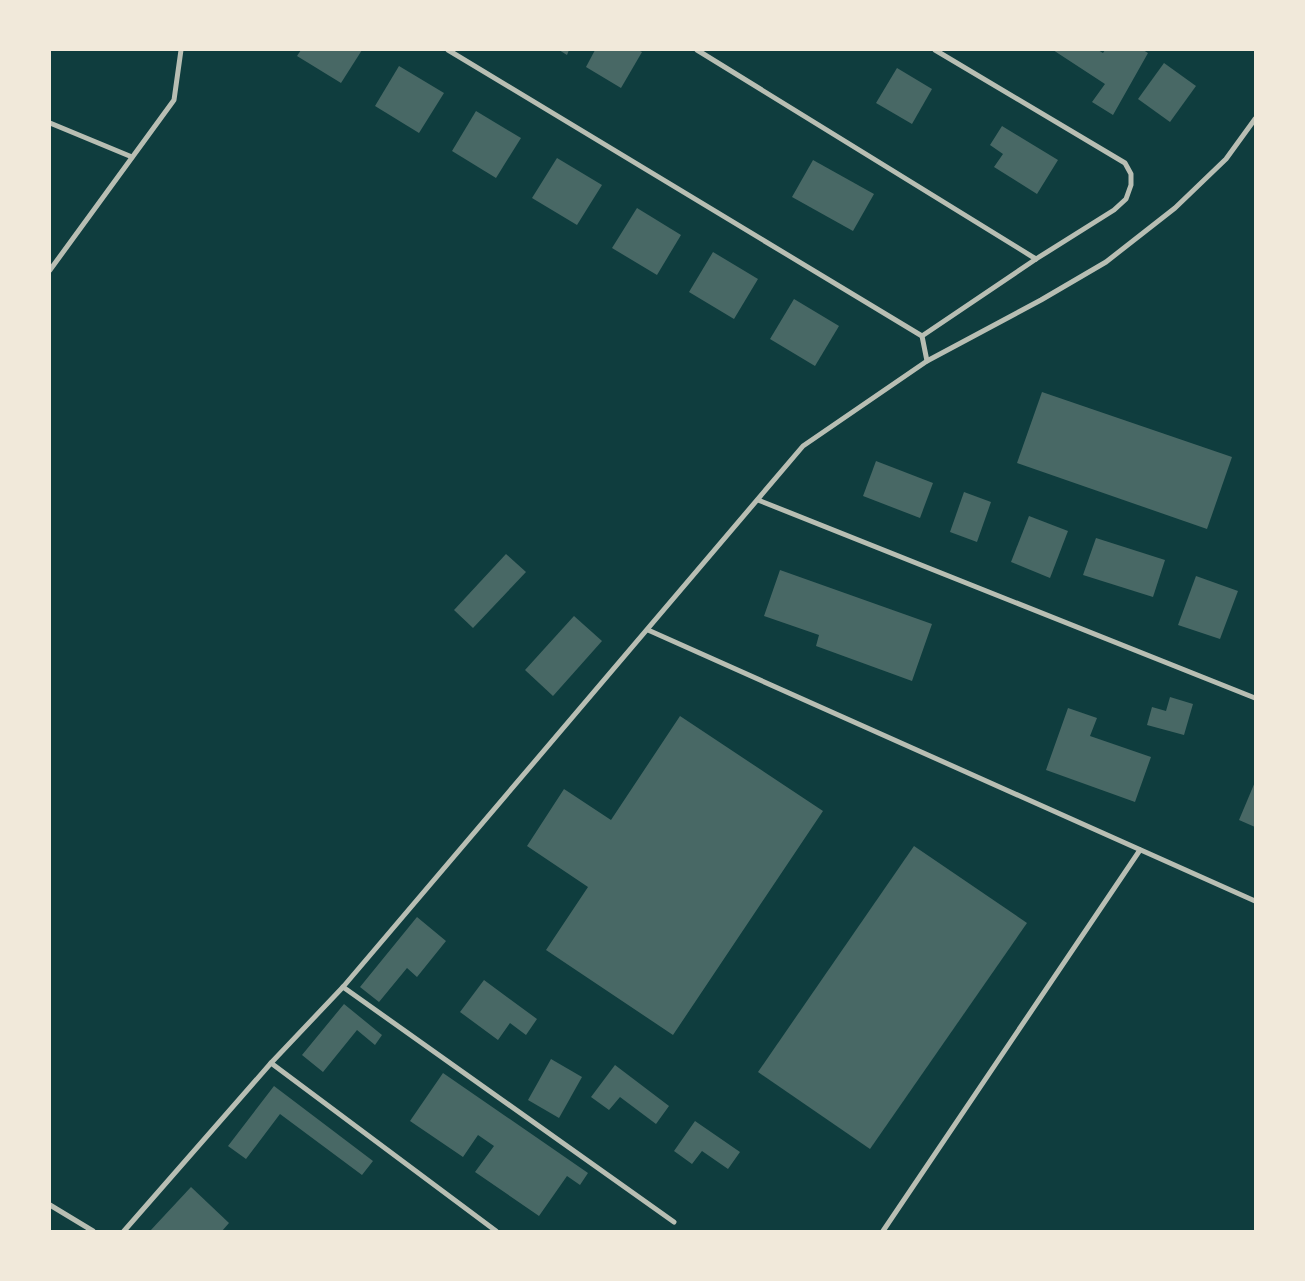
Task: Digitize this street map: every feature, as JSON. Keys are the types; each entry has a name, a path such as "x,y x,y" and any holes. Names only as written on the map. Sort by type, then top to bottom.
{"street":[{"path":"50,270 174,100 181,50"},
{"path":"448,50 922,336 927,361"},
{"path":"696,50 1036,259"},
{"path":"922,336 1036,259 1114,210 1126,199 1131,185 1131,174 1125,163 935,50"},
{"path":"124,1231 271,1063 343,987 803,446 927,361 1041,300 1106,262 1175,208 1220,165 1255,119"},
{"path":"50,123 132,157"},
{"path":"758,500 1255,698"},
{"path":"648,630 1255,901"},
{"path":"883,1231 1140,850"},
{"path":"343,987 674,1222"},
{"path":"271,1063 496,1231"},
{"path":"50,1205 93,1231"}],"building":[{"path":"301,50 362,50 341,83 297,56"},
{"path":"559,50 569,50 567,55"},
{"path":"595,50 638,50 642,52 621,88 586,67"},
{"path":"1053,50 1098,50 1103,53 1105,50 1143,50 1148,53 1113,115 1092,102 1105,84"},
{"path":"1164,63 1196,86 1170,122 1138,99"},
{"path":"399,66 444,93 419,133 375,106"},
{"path":"897,68 932,89 912,124 876,103"},
{"path":"476,111 521,138 496,178 452,151"},
{"path":"1002,126 1058,160 1037,194 994,167 1003,154 990,145"},
{"path":"557,158 602,185 577,225 532,198"},
{"path":"813,160 874,194 853,231 792,197"},
{"path":"637,208 681,235 657,275 612,248"},
{"path":"713,252 758,279 734,319 689,292"},
{"path":"794,299 839,326 815,366 770,339"},
{"path":"1042,392 1232,457 1207,529 1017,463"},
{"path":"876,461 933,483 920,518 863,496"},
{"path":"964,492 991,502 977,542 950,532"},
{"path":"1029,516 1068,531 1050,578 1011,562"},
{"path":"1096,538 1165,560 1153,597 1083,575"},
{"path":"506,554 526,572 473,628 454,610"},
{"path":"780,570 932,624 912,681 816,646 819,635 764,616"},
{"path":"1196,576 1238,591 1220,639 1178,625"},
{"path":"574,616 602,641 553,696 525,670"},
{"path":"1170,697 1193,704 1184,735 1147,725 1152,707 1166,711"},
{"path":"1068,708 1097,718 1090,736 1151,757 1135,802 1046,770"},
{"path":"680,716 823,811 673,1035 546,950 588,887 527,846 564,789 611,820"},
{"path":"1255,782 1255,827 1239,820"},
{"path":"914,846 1027,923 870,1149 758,1072"},
{"path":"417,917 446,941 417,977 407,968 379,1002 360,987"},
{"path":"484,980 537,1019 526,1035 510,1023 498,1040 460,1012"},
{"path":"344,1004 382,1035 375,1045 357,1030 323,1072 302,1055"},
{"path":"551,1059 582,1077 559,1118 528,1100"},
{"path":"615,1065 669,1106 656,1124 620,1097 609,1110 591,1097"},
{"path":"443,1073 588,1173 580,1185 567,1176 539,1216 475,1172 494,1146 478,1135 463,1157 410,1121"},
{"path":"274,1086 373,1161 362,1175 280,1114 246,1159 228,1146"},
{"path":"695,1121 740,1152 728,1169 702,1151 692,1164 674,1151"},
{"path":"191,1187 229,1223 222,1231 150,1231"}]}
